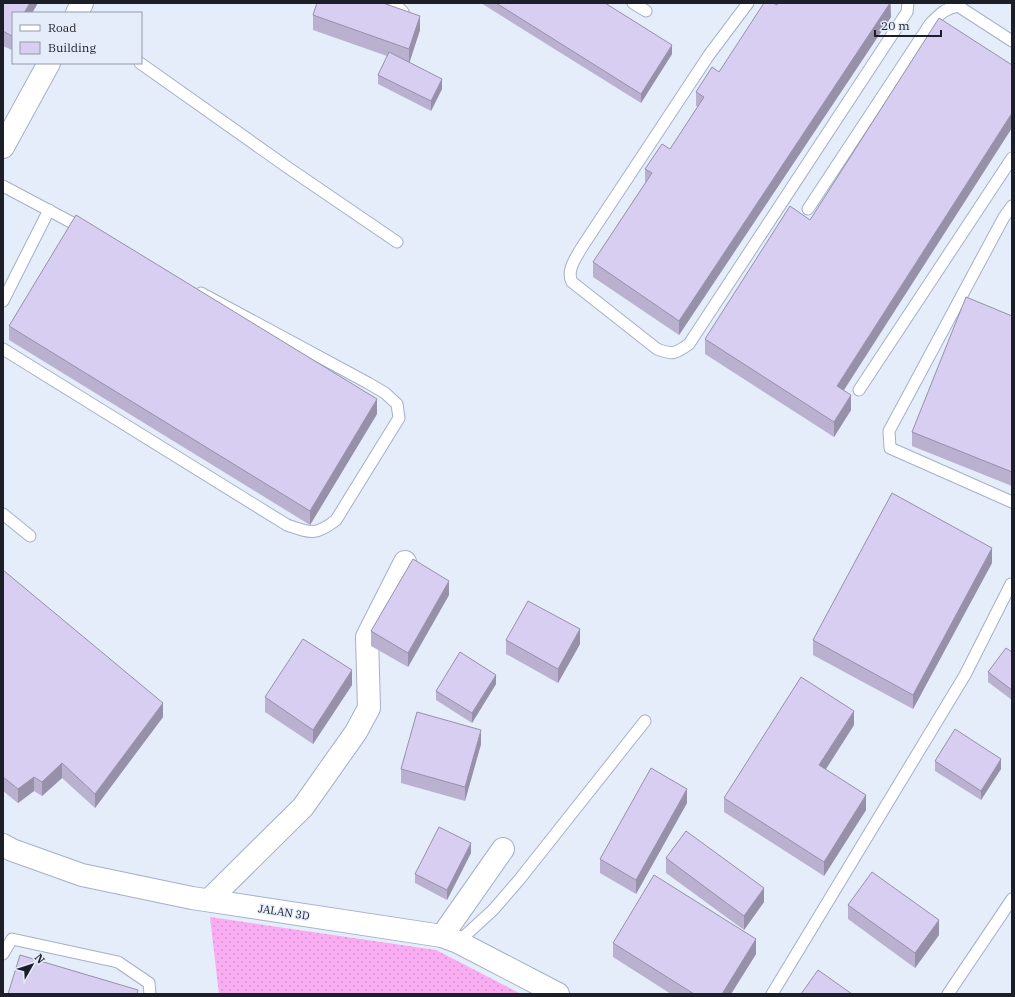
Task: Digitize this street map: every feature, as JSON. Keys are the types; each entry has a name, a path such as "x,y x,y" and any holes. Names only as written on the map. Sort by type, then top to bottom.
{"street":[{"path":"77,12 82,3"},
{"path":"3,147 48,64"},
{"path":"209,900 303,806 356,732 369,708 367,637 405,562"},
{"name":"JALAN 3D","path":"3,845 12,850 82,875 192,898 450,939 558,994"},
{"path":"450,939 503,849"}],"lane":[{"path":"394,3 403,12"},
{"path":"633,3 646,11"},
{"path":"748,3 709,55 570,267 569,277 572,282 657,349 670,354 676,353 690,344 907,12 908,3"},
{"path":"808,209 930,24 942,12 950,7 958,6 1012,41"},
{"path":"141,64 286,167 397,242"},
{"path":"860,390 1012,158"},
{"path":"3,186 96,236"},
{"path":"1012,206 1004,217 960,295 890,431 890,448 1012,502"},
{"path":"3,301 49,210"},
{"path":"3,349 288,525 309,532 325,529 336,520 399,418 396,404 384,393 368,383 193,288"},
{"path":"3,514 30,536"},
{"path":"772,994 965,675 1011,584"},
{"path":"450,939 493,910 519,880 645,720"},
{"path":"948,994 1012,899"},
{"path":"3,954 12,939 118,962 149,984 150,994"}],"shaded area":[{"path":"210,917 436,950 521,994 219,994"}],"building":[{"path":"3,3 30,3 25,12 12,12 12,36 3,31"},
{"path":"317,3 383,3 420,16 409,49 313,15"},
{"path":"496,3 605,3 672,45 641,94"},
{"path":"764,3 773,3 777,5 778,3 890,3 679,321 593,262 652,173 645,169 662,144 670,149 704,97 696,92 712,67 719,72"},
{"path":"939,18 1012,65 1012,113 837,386 851,395 834,422 705,339 790,206 810,220"},
{"path":"389,52 442,79 431,101 378,75"},
{"path":"76,215 377,399 310,511 9,326"},
{"path":"966,297 1012,316 1012,472 912,432"},
{"path":"892,493 992,548 913,695 813,640"},
{"path":"413,559 449,581 408,653 371,631"},
{"path":"3,570 163,703 95,794 62,763 42,782 34,777 18,789 3,777"},
{"path":"528,601 580,629 558,669 506,640"},
{"path":"303,639 352,670 313,730 265,697"},
{"path":"1006,648 1012,652 1012,690 988,672"},
{"path":"460,652 496,675 472,713 436,691"},
{"path":"801,677 854,711 819,765 866,795 824,862 724,798"},
{"path":"417,712 481,730 465,787 401,769"},
{"path":"955,729 1001,759 981,791 935,761"},
{"path":"651,768 687,789 636,880 600,859"},
{"path":"439,827 471,843 447,890 415,874"},
{"path":"686,831 764,888 744,916 666,858"},
{"path":"872,872 939,920 915,953 848,905"},
{"path":"654,875 756,939 722,994 694,994 613,943"},
{"path":"20,955 138,990 137,994 8,994"},
{"path":"818,970 852,994 801,994"}]}
